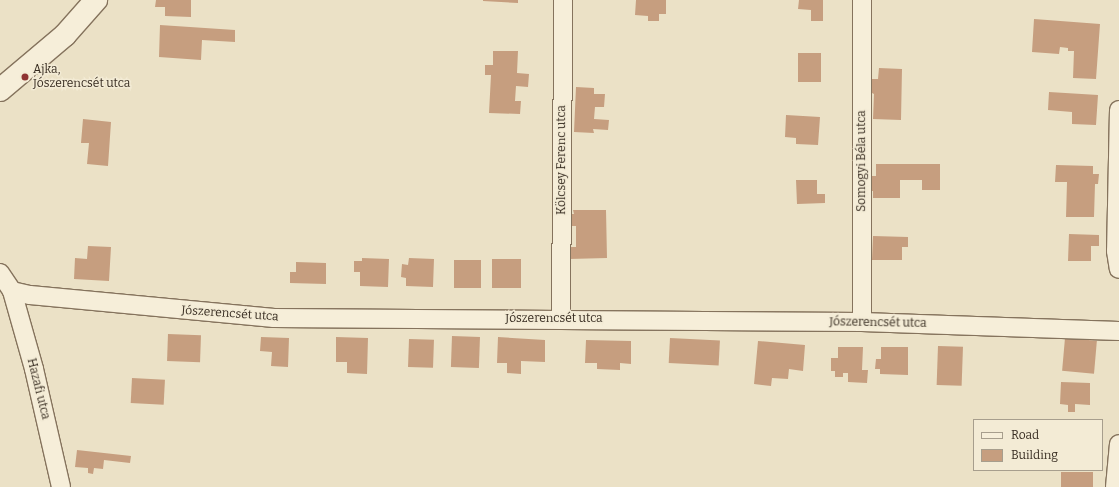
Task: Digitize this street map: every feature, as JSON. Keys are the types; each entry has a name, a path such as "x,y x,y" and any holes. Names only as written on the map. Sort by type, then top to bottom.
{"main road":[{"path":"0,90 65,35 96,0"}],"street":[{"name":"Kölcsey Ferenc utca","path":"561,319 562,0"},
{"name":"Somogyi Béla utca","path":"862,0 862,322"},
{"path":"1119,110 1119,269"},
{"path":"0,273 12,291"},
{"name":"Jószerencsét utca","path":"12,291 30,296 135,307 274,318 862,322 1119,331"},
{"name":"Hazafi utca","path":"12,291 34,369 61,487"},
{"path":"1115,487 1119,444"}],"building":[{"path":"156,0 191,0 191,17 165,16 165,7 155,7"},
{"path":"518,0 518,3 483,1"},
{"path":"636,0 666,0 666,14 659,14 659,21 648,21 648,16 635,15"},
{"path":"799,0 823,0 823,21 811,21 811,10 798,9"},
{"path":"1034,19 1100,24 1096,79 1073,78 1074,51 1068,51 1068,48 1060,47 1059,54 1032,52"},
{"path":"160,25 235,30 235,42 202,40 201,60 159,57"},
{"path":"493,51 518,51 517,73 529,74 528,87 516,86 515,101 521,101 520,114 489,113 491,75 485,75 485,65 493,65"},
{"path":"798,53 821,53 821,82 798,82"},
{"path":"879,68 902,69 901,120 873,119 874,94 870,92 871,79 878,79"},
{"path":"576,87 594,88 594,94 605,94 604,107 595,107 594,119 609,120 608,130 593,129 594,133 574,132"},
{"path":"1049,92 1098,95 1096,125 1072,124 1072,112 1048,110"},
{"path":"786,115 820,117 818,145 796,144 796,138 785,137"},
{"path":"83,119 111,122 108,166 87,164 89,143 81,143"},
{"path":"876,164 940,164 940,190 922,190 922,180 900,180 900,198 873,198 873,191 868,191 868,176 876,176"},
{"path":"1056,165 1093,166 1093,174 1099,174 1098,184 1095,184 1094,217 1066,217 1067,182 1055,182"},
{"path":"796,180 817,180 817,194 825,194 825,203 797,204"},
{"path":"573,210 606,210 607,258 569,259 569,247 576,247 576,226 566,226 566,214 574,214"},
{"path":"1069,234 1099,235 1099,246 1091,246 1091,261 1068,261"},
{"path":"873,236 908,237 908,247 902,247 902,260 872,260"},
{"path":"88,246 111,247 109,281 74,279 75,258 87,259"},
{"path":"362,258 389,259 388,287 360,286 360,272 354,272 354,261 362,261"},
{"path":"409,258 434,259 433,287 406,286 406,278 401,277 402,264 408,265"},
{"path":"492,259 521,259 521,288 492,288"},
{"path":"454,260 481,260 481,288 454,288"},
{"path":"296,262 326,263 326,284 290,283 290,272 296,272"},
{"path":"168,334 201,335 200,362 167,361"},
{"path":"452,336 480,337 479,368 451,367"},
{"path":"261,337 289,338 288,367 271,366 272,352 260,351"},
{"path":"336,337 368,338 367,374 347,373 347,362 336,362"},
{"path":"498,337 545,340 545,362 521,361 521,374 507,373 507,363 497,363"},
{"path":"670,338 720,341 719,366 669,363"},
{"path":"1065,338 1097,341 1094,374 1062,371"},
{"path":"409,339 434,340 433,368 408,367"},
{"path":"586,340 631,341 631,364 620,363 620,370 597,369 597,363 585,363"},
{"path":"758,341 805,345 803,371 789,369 788,379 772,378 771,386 754,384"},
{"path":"938,346 963,347 962,386 937,385"},
{"path":"838,347 863,347 862,370 868,370 867,383 848,382 848,373 843,373 843,377 835,377 835,371 831,371 831,358 838,358"},
{"path":"881,347 908,347 908,375 880,374 880,369 875,369 876,359 881,359"},
{"path":"132,378 165,380 164,405 131,403"},
{"path":"1061,382 1090,383 1090,405 1075,404 1075,412 1068,412 1068,405 1060,404"},
{"path":"77,450 131,456 130,463 104,460 103,469 94,468 93,474 88,473 88,468 75,467"},
{"path":"1061,472 1093,472 1093,487 1061,487"}],"place":[{"name":"Ajka, Jószerencsét utca","path":"25,77"}]}
